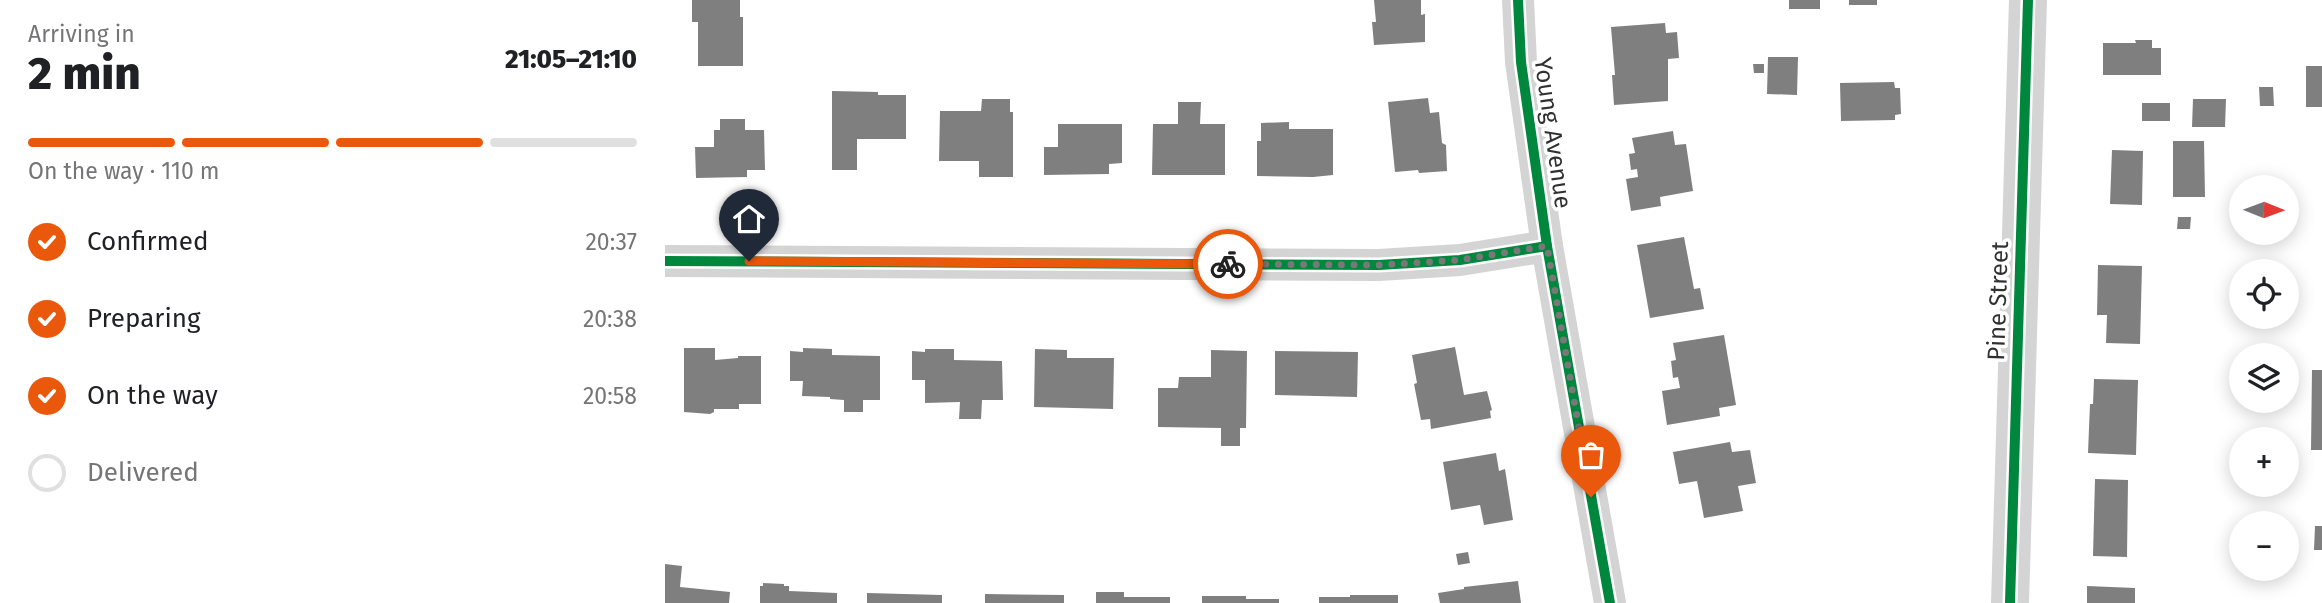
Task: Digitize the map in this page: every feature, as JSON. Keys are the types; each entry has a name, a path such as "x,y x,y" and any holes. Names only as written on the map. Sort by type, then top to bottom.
{"street":[{"name":"Young Avenue","path":"1518,0 1521,62 1547,246 1610,603"},
{"name":"Pine Street","path":"2010,603 2028,0"},
{"path":"665,261 1379,265 1460,260 1547,246"}],"building":[{"path":"692,0 740,0 740,17 743,17 743,66 698,66 698,22 692,22"},
{"path":"1374,0 1421,0 1421,15 1425,14 1425,42 1374,45"},
{"path":"1789,0 1820,0 1820,9 1789,9"},
{"path":"1849,0 1877,0 1877,5 1849,5"},
{"path":"1665,23 1666,33 1677,32 1679,58 1668,59 1668,101 1614,105 1612,75 1615,75 1611,27"},
{"path":"2135,40 2152,40 2152,48 2161,48 2161,75 2103,75 2103,43 2136,43"},
{"path":"1768,57 1798,57 1797,95 1767,94"},
{"path":"1753,64 1764,64 1764,73 1754,73"},
{"path":"2306,66 2322,66 2322,107 2306,107"},
{"path":"1894,82 1895,88 1900,88 1901,114 1895,115 1895,120 1841,121 1840,83"},
{"path":"2259,87 2273,87 2274,106 2260,106"},
{"path":"832,91 906,95 906,139 857,139 857,170 832,170"},
{"path":"1428,98 1430,113 1439,112 1442,143 1446,145 1447,171 1395,172 1388,102"},
{"path":"982,99 1010,99 1010,112 1013,112 1013,177 979,177 979,161 939,161 940,111 981,111"},
{"path":"2193,99 2226,99 2225,127 2192,127"},
{"path":"1178,102 1201,102 1200,124 1225,124 1225,175 1152,175 1153,124 1178,124"},
{"path":"2142,103 2170,103 2170,121 2142,121"},
{"path":"720,119 745,119 745,130 764,130 765,170 747,170 747,177 696,178 695,147 714,147 714,130 720,130"},
{"path":"1289,122 1289,129 1333,129 1333,175 1257,176 1257,141 1261,141 1261,123"},
{"path":"1058,124 1122,124 1122,163 1109,164 1109,174 1044,175 1044,147 1058,147"},
{"path":"1673,131 1675,145 1686,144 1693,191 1660,197 1661,206 1631,211 1626,179 1638,177 1637,169 1631,170 1629,154 1635,153 1632,138"},
{"path":"2173,141 2204,141 2205,197 2173,197"},
{"path":"2112,150 2143,151 2142,205 2110,204"},
{"path":"2178,217 2191,217 2190,229 2177,229"},
{"path":"1684,237 1694,289 1700,288 1704,309 1650,318 1637,245"},
{"path":"2098,265 2142,266 2140,344 2106,343 2107,315 2097,315"},
{"path":"1724,335 1736,405 1719,408 1720,416 1667,425 1662,391 1680,388 1678,377 1673,378 1671,361 1676,360 1673,343"},
{"path":"1455,347 1464,395 1487,391 1492,410 1491,418 1431,429 1430,419 1421,420 1412,355"},
{"path":"684,348 715,348 715,360 761,356 761,404 739,404 739,409 714,409 710,414 684,412"},
{"path":"803,348 832,349 832,355 880,356 880,400 863,400 863,412 844,412 844,400 802,396 803,381 790,381 790,351 803,352"},
{"path":"925,349 954,349 954,360 1002,361 1003,400 982,400 981,419 959,419 960,402 925,403 925,380 912,380 912,351 925,352"},
{"path":"1035,349 1067,350 1067,358 1114,358 1113,409 1034,407"},
{"path":"1211,350 1247,351 1246,428 1240,428 1240,446 1221,446 1221,428 1158,427 1158,388 1178,388 1179,377 1211,377"},
{"path":"1275,351 1358,352 1357,397 1275,395"},
{"path":"2312,370 2322,370 2322,450 2311,450"},
{"path":"2094,379 2138,380 2136,455 2088,453"},
{"path":"1730,442 1732,452 1750,450 1756,483 1738,486 1743,511 1704,518 1697,481 1679,484 1673,452"},
{"path":"1496,453 1499,471 1505,469 1513,520 1484,525 1480,505 1451,510 1443,462"},
{"path":"2095,479 2128,480 2127,557 2093,556"},
{"path":"2315,526 2322,526 2322,550 2314,550"},
{"path":"1468,552 1470,563 1458,565 1456,554"},
{"path":"665,564 682,566 680,587 730,592 729,603 665,603"},
{"path":"1518,581 1521,603 1440,603 1438,593"},
{"path":"763,583 784,584 789,586 789,591 837,593 837,603 760,603 760,586 763,586"},
{"path":"2087,586 2135,588 2135,603 2087,603"},
{"path":"1096,592 1124,592 1124,597 1170,597 1170,603 1096,603"},
{"path":"867,593 942,595 942,603 867,603"},
{"path":"985,594 1064,595 1064,603 985,603"},
{"path":"1398,595 1398,603 1319,603 1319,597"},
{"path":"1202,596 1279,599 1279,603 1202,603"}],"cycle path":[{"path":"1518,0 1521,62 1547,246 1610,603"},
{"path":"2010,603 2028,0"},
{"path":"665,261 1379,265 1460,260 1547,246"}],"way so far":[{"path":"1228,264 1379,265 1460,260 1547,246 1591,497"}],"route":[{"path":"749,261 1228,264"}]}
